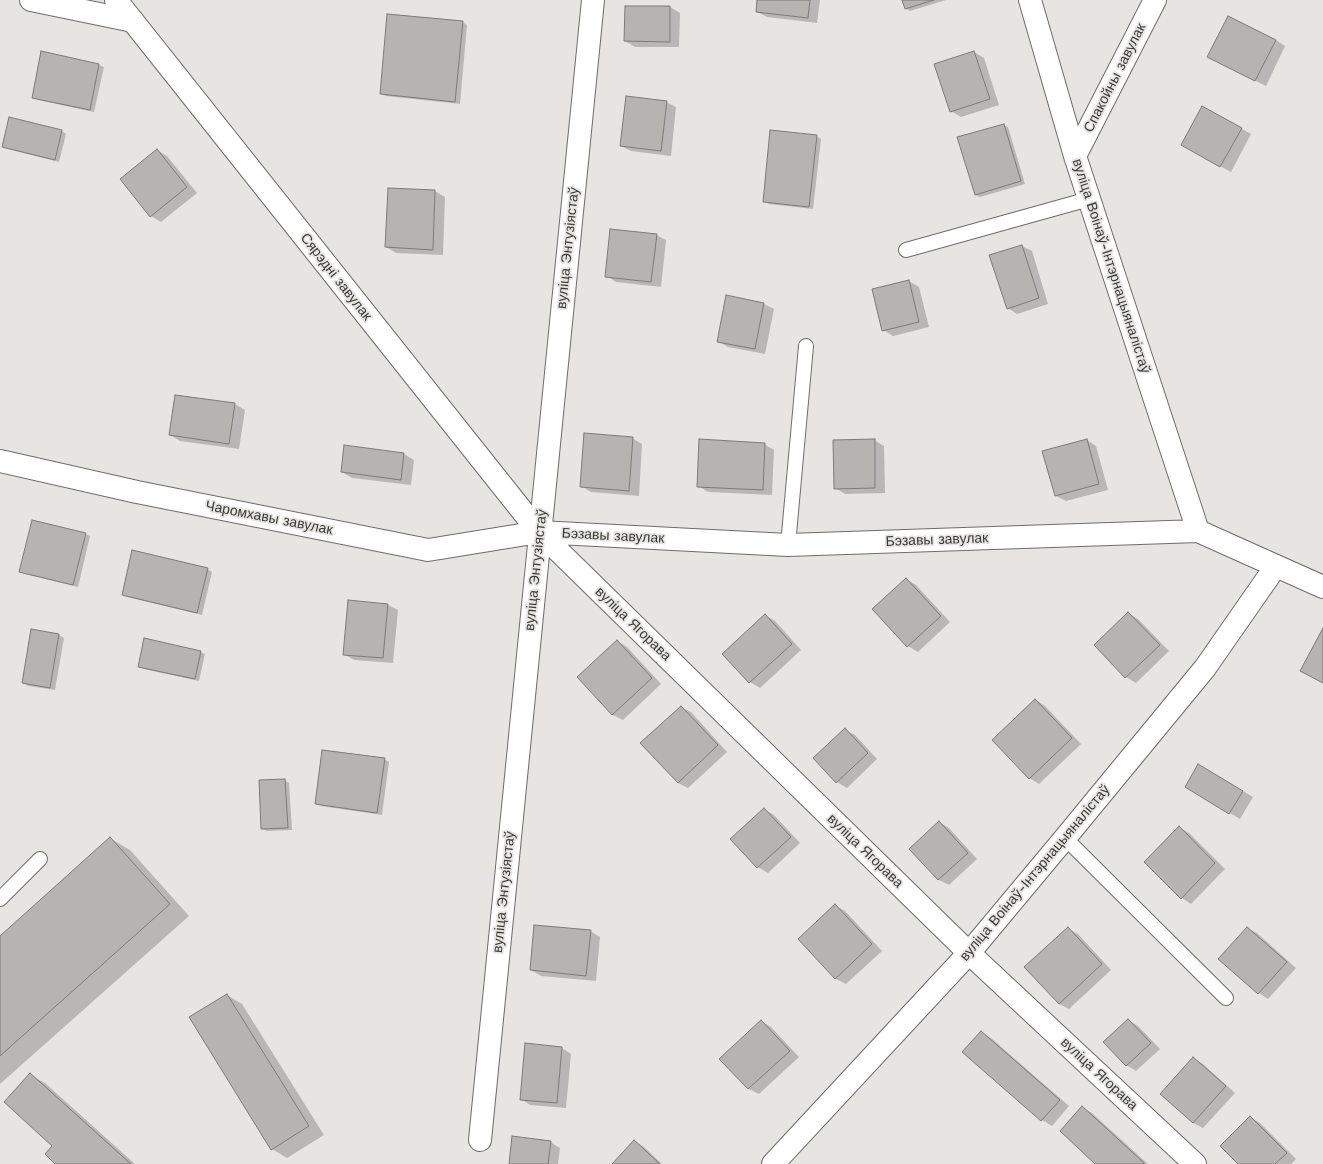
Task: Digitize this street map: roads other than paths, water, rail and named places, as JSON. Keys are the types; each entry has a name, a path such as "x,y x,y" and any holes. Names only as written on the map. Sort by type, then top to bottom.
{"street":[{"path":"31,0 133,21"},
{"name":"Сярэдні завулак","path":"116,0 539,532"},
{"name":"вуліца Энтузіястаў","path":"480,1140 539,532 593,0"},
{"name":"вуліца Воінаў-Інтэрнацыяналістаў","path":"1030,0 1075,156 1198,531"},
{"name":"Спакойны завулак","path":"1075,156 1155,0"},
{"name":"Чаромхавы завулак","path":"0,461 137,492 428,550 539,532"},
{"name":"Бэзавы завулак","path":"539,532 788,545 1198,531 1276,566 1321,580"},
{"name":"вуліца Ягорава","path":"539,532 969,953 1188,1162"},
{"name":"вуліца Воінаў-Інтэрнацыяналістаў","path":"773,1164 969,953 1205,668 1276,566"}],"lane":[{"path":"906,250 1089,199"},
{"path":"788,545 806,346"},
{"path":"1065,838 1226,998"},
{"path":"0,898 40,859"}]}
